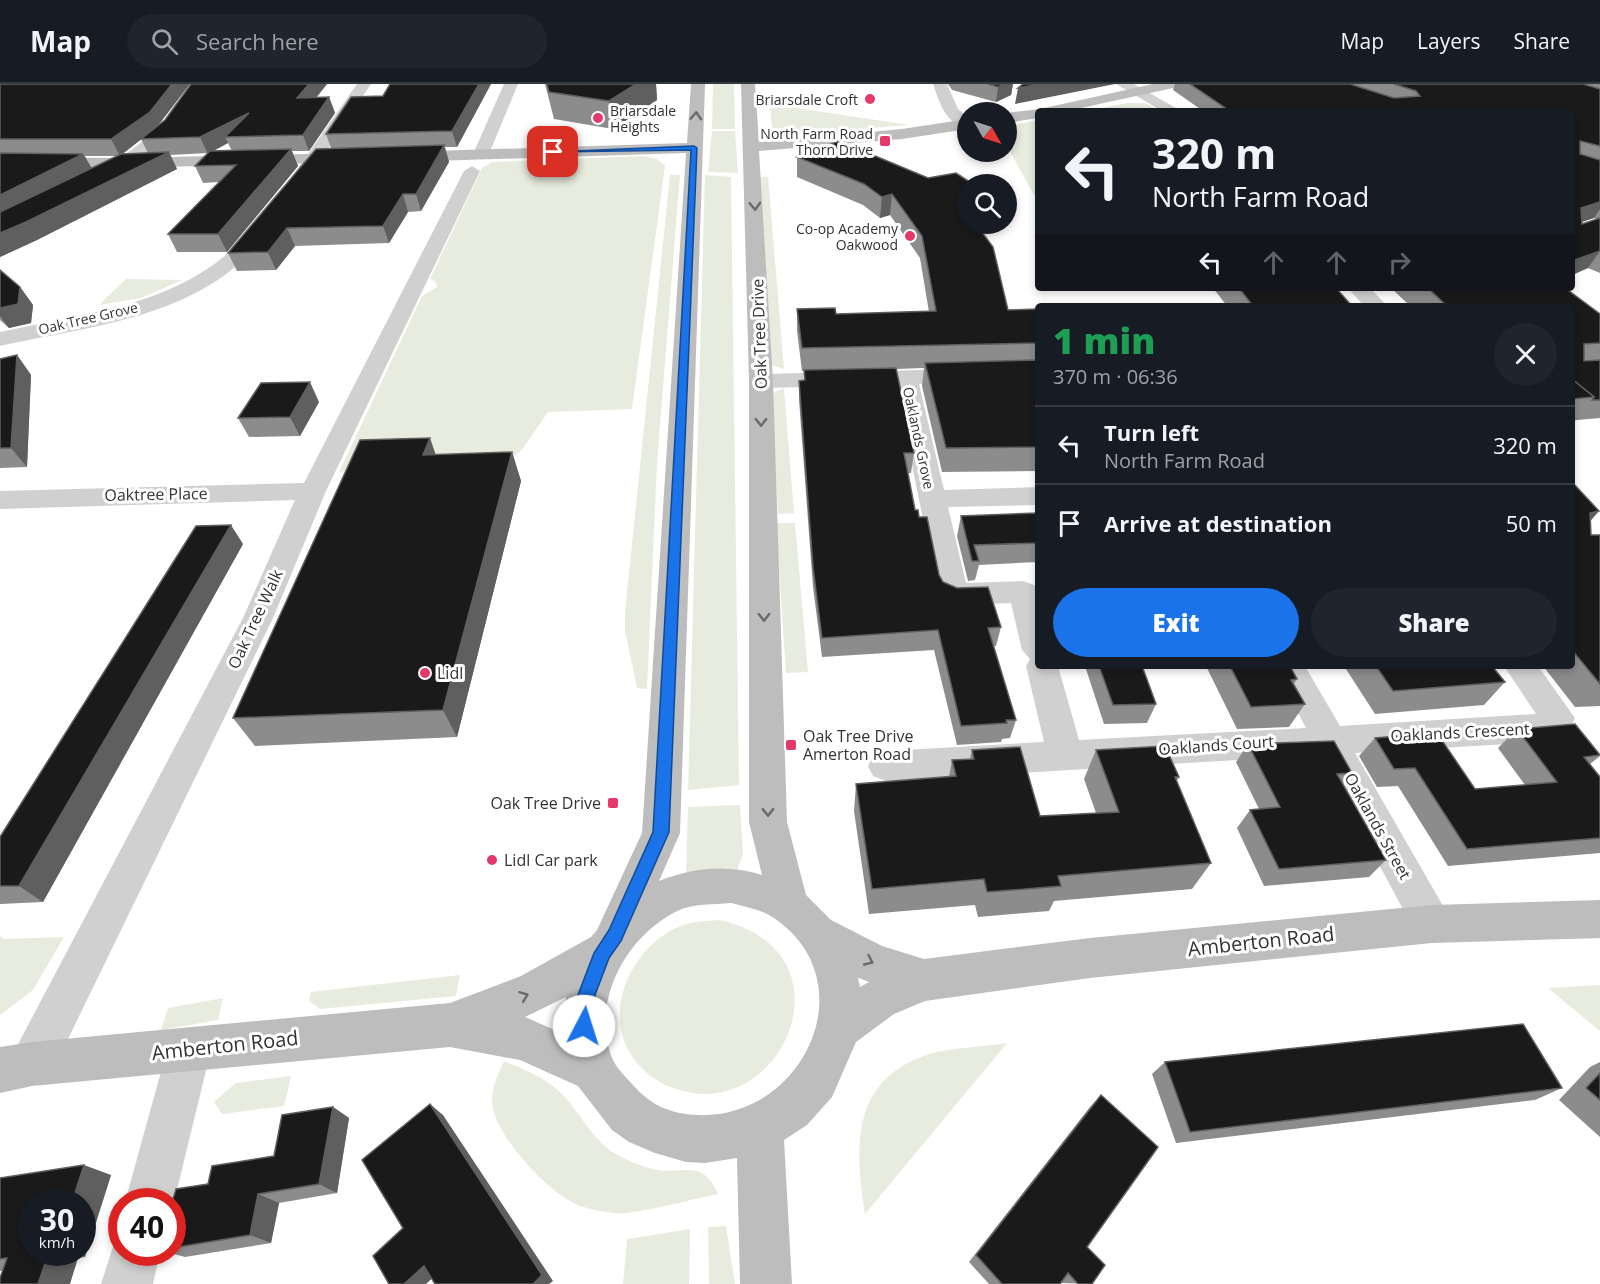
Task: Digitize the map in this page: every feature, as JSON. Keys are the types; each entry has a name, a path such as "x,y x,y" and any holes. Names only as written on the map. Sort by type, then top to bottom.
{"street":[{"path":"87,184 125,164 165,132 199,84"},
{"path":"285,197 315,159 332,129 364,84"},
{"name":"Oak Tree Walk","path":"16,1067 258,618 313,491 476,163 511,84"},
{"name":"Oak Tree Drive","path":"698,84 661,832 587,995 584,1026 593,1070 625,1113 666,1135 712,1141 760,1128 783,1115 817,1080 839,1027 839,982 831,957 804,920 768,822 761,381 753,147 748,84"},
{"path":"940,84 951,111 957,116"},
{"path":"1123,84 1142,92 1168,108"},
{"path":"1061,108 1173,84"},
{"path":"1017,116 1035,113"},
{"path":"753,147 902,134 957,126"},
{"path":"385,157 476,163 694,148"},
{"path":"0,162 125,164 362,158"},
{"name":"Oak Tree Grove","path":"0,339 133,309 197,285 235,258 272,212"},
{"path":"1361,291 1373,303"},
{"path":"761,381 1035,374"},
{"name":"Oaklands Grove","path":"906,377 953,594 1023,592 1035,638"},
{"name":"Oaktree Place","path":"0,500 313,491"},
{"name":"Oaklands Grove","path":"932,499 1035,496"},
{"path":"1043,669 1065,755"},
{"name":"Oaklands Street","path":"1291,669 1432,924"},
{"name":"Oaklands Crescent","path":"1330,738 1541,728 1558,718 1522,669"},
{"name":"Oaklands Court","path":"886,766 1330,738"},
{"name":"Oak Tree Drive","path":"609,944 647,907 681,891 731,885 770,895 804,920"},
{"name":"Amberton Road","path":"839,1027 879,999 924,980 1090,958 1432,924 1600,919"},
{"name":"Amberton Road","path":"804,920 874,964 924,980"},
{"name":"Amberton Road","path":"450,1025 534,992 609,944"},
{"name":"Amberton Road","path":"16,1067 258,1041 450,1025 523,1038 593,1070"},
{"path":"153,1188 189,1050"},
{"path":"760,1128 766,1284"},
{"path":"127,1284 132,1266"}],"shaded area":[{"path":"713,84 734,84 735,129 712,129"},
{"path":"1128,103 1145,103 1154,108 1101,108"},
{"path":"770,104 909,125 783,135 772,129"},
{"path":"1035,121 1035,197 1016,162 1017,124"},
{"path":"712,131 735,131 738,173 708,172"},
{"path":"644,156 657,159 665,166 632,409 548,412 521,451 508,460 339,472 422,296 437,287 435,281 430,279 482,168 492,162"},
{"path":"670,175 680,175 657,463 647,689 637,688 625,631 625,612"},
{"path":"705,175 731,177 739,785 688,790"},
{"path":"758,177 768,177 784,369 771,365"},
{"path":"126,279 182,280 141,298 99,305"},
{"path":"784,388 794,513 778,514 771,394"},
{"path":"776,523 795,523 808,672 786,673"},
{"path":"740,805 743,854 737,870 686,875 688,807"},
{"path":"719,920 761,937 785,963 795,994 791,1026 776,1056 751,1080 720,1093 683,1091 652,1077 637,1063 626,1046 621,1027 620,1009 624,990 641,956 654,942 682,926"},
{"path":"0,936 4,939 64,937 33,990 0,1015"},
{"path":"460,975 456,996 320,1009 309,1001 311,992"},
{"path":"1600,985 1600,1031 1548,988"},
{"path":"223,998 218,1020 161,1030 168,1008"},
{"path":"1007,1043 865,1214 860,1144 869,1102 881,1084 898,1069 929,1054"},
{"path":"504,1061 535,1075 557,1089 599,1141 614,1153 652,1169 698,1172 705,1175 718,1194 622,1213 591,1209 566,1198 538,1176 524,1161 502,1129 495,1114 492,1101 493,1091"},
{"path":"291,1076 284,1106 222,1114 214,1102 236,1083"},
{"path":"726,1226 735,1284 709,1284 708,1227"},
{"path":"690,1229 689,1284 623,1284 627,1239"}],"building":[{"path":"0,84 172,84 150,112 111,139 0,139"},
{"path":"191,84 309,84 297,98 329,97 303,135 225,137 249,113 200,137 141,139 165,120"},
{"path":"390,84 479,84 452,131 326,134 351,97 383,96"},
{"path":"547,84 636,84 609,101 549,92"},
{"path":"988,84 1004,84 998,87"},
{"path":"1023,84 1042,84 1018,88"},
{"path":"1190,84 1350,84 1394,98 1420,96 1416,91 1394,84 1583,84 1600,89 1600,146 1580,141 1580,154 1600,160 1600,202 1581,208 1582,224 1600,218 1600,251 1575,260 1575,108 1226,108"},
{"path":"839,141 928,178 958,174 957,234 983,234 993,247 1008,310 1035,309 1035,343 802,348 797,309 835,308 836,314 936,311 922,236 892,194 882,197 864,184 797,157"},
{"path":"444,145 416,194 403,194 383,226 287,228 268,252 228,253 316,149"},
{"path":"291,149 218,234 168,234 236,165 195,166 210,151"},
{"path":"169,152 0,233 0,212 121,154"},
{"path":"0,153 83,154 0,195"},
{"path":"0,270 20,287 18,304 0,308"},
{"path":"1241,291 1339,291 1349,303 1251,303"},
{"path":"1431,291 1569,291 1600,314 1600,343 1584,344 1584,361 1600,360 1600,400 1592,400 1594,397 1575,381 1575,303 1444,303"},
{"path":"17,355 11,448 0,448 0,359"},
{"path":"1035,360 1035,447 946,448 925,363"},
{"path":"896,368 914,453 904,453 915,510 918,510 919,517 927,517 939,575 943,582 957,588 988,587 1001,627 988,628 1016,720 1006,720 1007,723 961,726 938,630 822,638 813,567 799,381 805,380 804,370"},
{"path":"1575,381 1594,397 1575,399"},
{"path":"310,382 290,417 238,418 261,383"},
{"path":"430,438 423,455 512,452 443,710 233,718 360,440"},
{"path":"1575,485 1599,511 1590,513 1591,535 1600,535 1600,684 1575,654"},
{"path":"1035,513 1035,543 974,545 979,561 972,561 961,516"},
{"path":"231,525 19,886 0,886 0,837 196,526"},
{"path":"1100,669 1143,669 1156,704 1113,705"},
{"path":"1232,669 1292,669 1297,679 1291,680 1305,704 1251,707"},
{"path":"1378,669 1494,669 1505,682 1393,691"},
{"path":"1575,724 1600,755 1584,757 1600,777 1600,838 1467,849 1415,768 1394,769 1375,738 1437,733 1475,789 1557,782 1517,729"},
{"path":"1334,741 1352,773 1337,774 1386,860 1279,869 1250,810 1280,807 1248,744"},
{"path":"1165,746 1179,777 1175,777 1211,863 1058,876 1061,886 987,892 984,879 872,889 856,784 956,776 952,760 974,759 972,750 1020,747 1040,816 1119,812 1096,750"},
{"path":"1523,1024 1562,1088 1190,1132 1165,1062"},
{"path":"1600,1073 1600,1100 1586,1088"},
{"path":"1101,1095 1158,1147 1087,1247 1105,1265 1092,1284 1078,1284 1068,1273 1060,1284 1002,1284 976,1255"},
{"path":"430,1104 542,1275 533,1284 435,1284 424,1266 404,1284 389,1284 373,1256 403,1228 362,1160"},
{"path":"333,1107 319,1184 258,1194 250,1235 186,1246 186,1188 182,1188 208,1184 212,1166 274,1156 282,1115"},
{"path":"84,1165 77,1188 18,1188 18,1266 44,1266 38,1284 0,1284 7,1258 0,1259 0,1178"}],"place":[{"name":"Briarsdale Croft","path":"870,99"},
{"name":"Briarsdale Heights","path":"598,118"},
{"name":"North Farm Road Thorn Drive","path":"885,141"},
{"name":"Co-op Academy Oakwood","path":"910,236"},
{"name":"Lidl","path":"425,673"},
{"name":"Oak Tree Drive Amerton Road","path":"791,745"},
{"name":"Oak Tree Drive","path":"613,803"},
{"name":"Lidl Car park","path":"492,860"}],"route":[{"path":"553,152 694,148 661,832 615,935 602,953 587,995 584,1026"}]}
